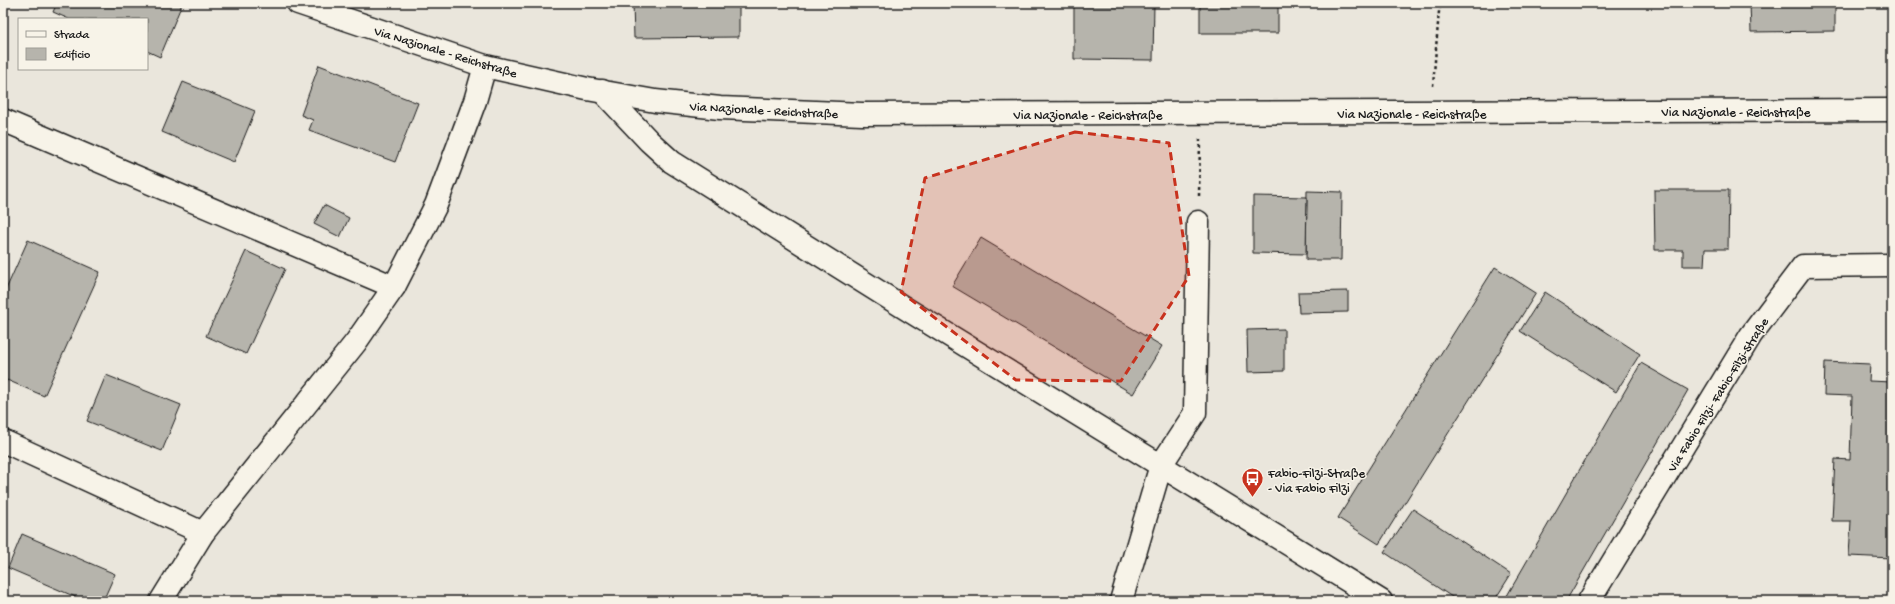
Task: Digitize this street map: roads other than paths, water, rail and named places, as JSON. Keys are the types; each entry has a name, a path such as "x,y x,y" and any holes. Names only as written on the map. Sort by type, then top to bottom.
{"street":[{"name":"Via Nazionale - Reichstraße","path":"298,3 485,66 587,89 655,101 720,108 783,112 862,114 1892,110"},
{"path":"161,601 203,533 356,342 394,287 436,206 475,101 485,66"},
{"path":"602,91 649,141 672,162 902,307 1381,601"},
{"path":"3,120 394,287"},
{"path":"1121,601 1161,465 1195,413 1198,222"},
{"name":"Via Fabio Filzi- Fabio-Filzi-Straße","path":"1589,601 1751,335 1803,266 1892,265"},
{"path":"3,441 203,533"}],"place":[{"name":"Fabio-Filzi-Straße - Via Fabio Filzi","path":"1252,498"}]}
